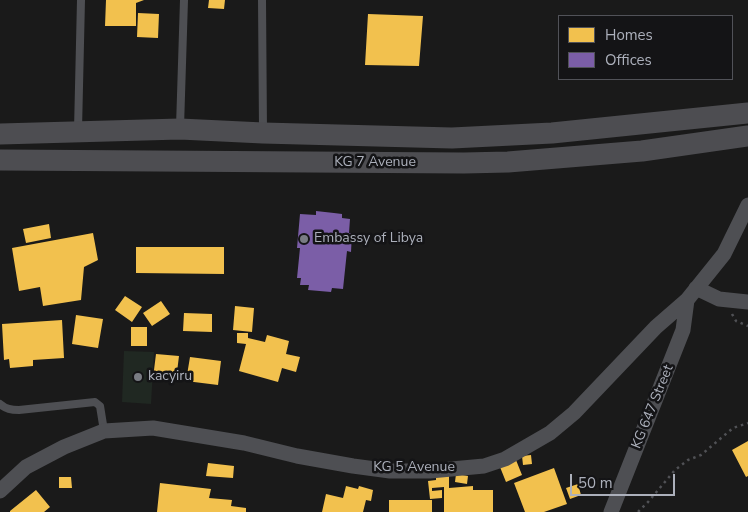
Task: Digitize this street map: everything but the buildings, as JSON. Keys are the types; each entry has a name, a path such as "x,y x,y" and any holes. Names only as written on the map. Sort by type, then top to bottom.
{"main road":[{"name":"KG 7 Avenue","path":"0,134 180,129 263,133 470,137 552,133 748,113"},
{"name":"KG 7 Avenue","path":"0,160 508,162 642,151 748,136"}],"street":[{"name":"KG 5 Avenue","path":"0,491 26,467 64,447 104,431 153,428 244,443 297,456 390,471 430,471 484,466 505,460 550,433 574,413 656,327 691,294 724,254 748,205"},
{"path":"691,294 748,302"},
{"name":"KG 647 Street","path":"610,512 683,330 691,294"}],"lane":[{"path":"78,132 82,0"},
{"path":"180,129 184,0"},
{"path":"262,0 263,133"},
{"path":"0,404 4,408 19,410 95,402 100,406 104,431"}],"path":[{"path":"638,512 675,470 700,454 733,428 748,423"}],"shaded area":[{"name":"kacyiru","path":"124,351 154,352 151,404 122,402"}],"place":[{"name":"Embassy of Libya","path":"304,239"},
{"name":"kacyiru","path":"138,377"}]}
